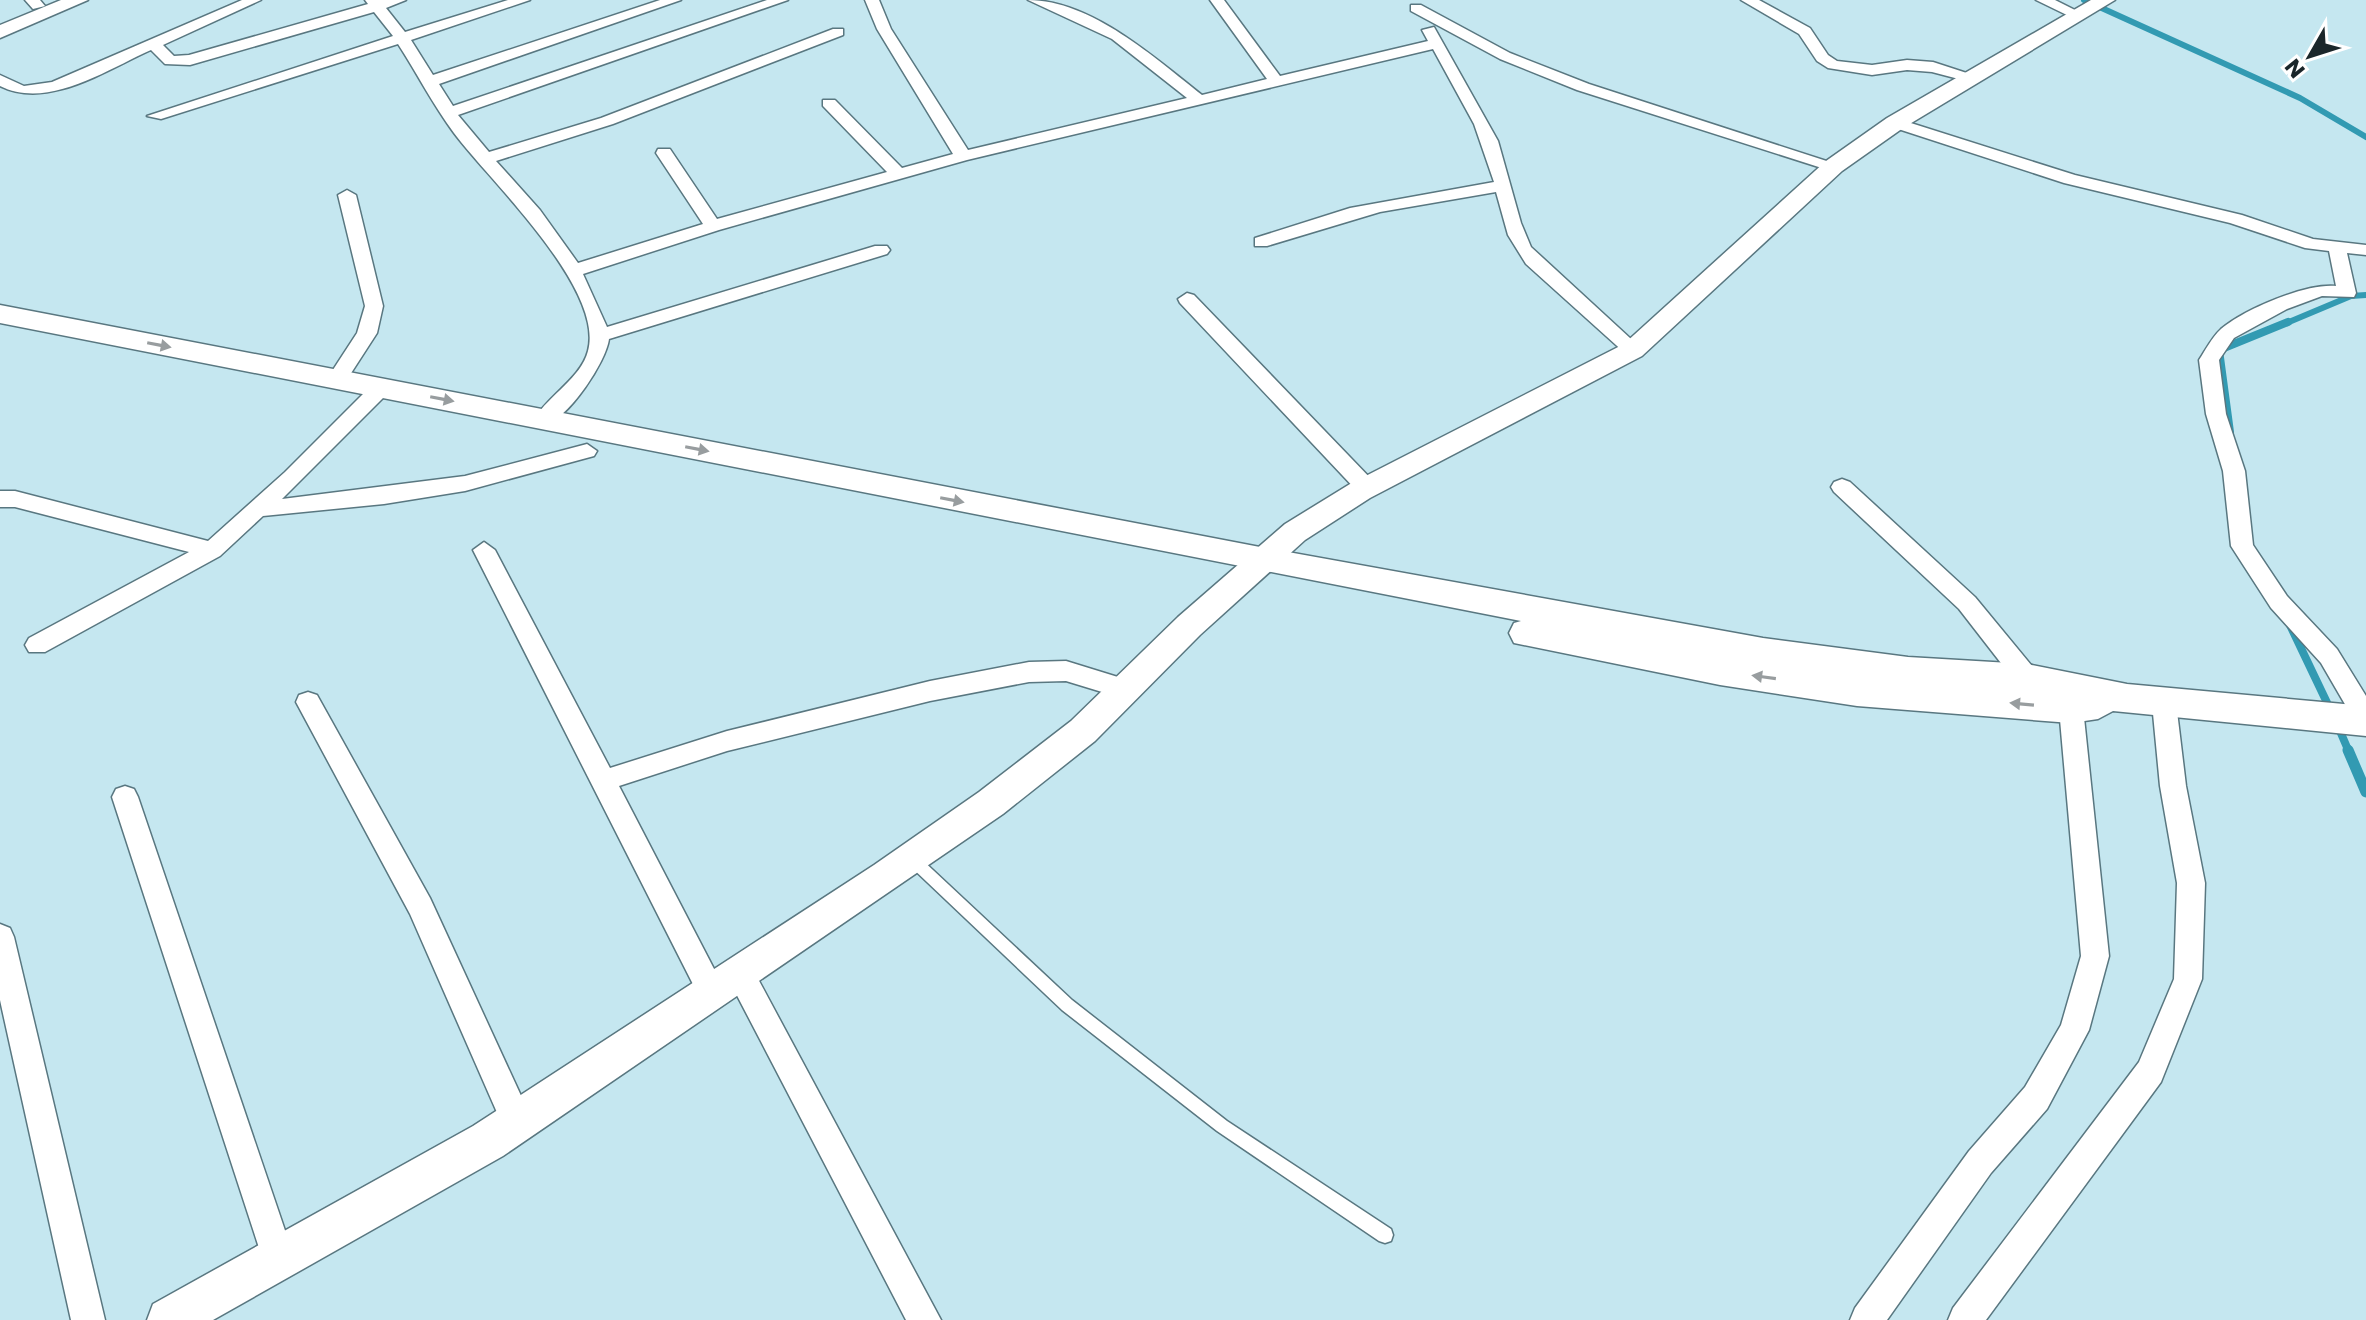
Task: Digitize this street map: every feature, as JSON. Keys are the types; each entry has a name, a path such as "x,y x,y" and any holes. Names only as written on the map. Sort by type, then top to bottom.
{"main road":[{"path":"0,32 78,0"},
{"path":"169,1320 517,1122 912,859 991,803 1083,731 1249,570 1295,532 1367,488 1633,350 1834,166 1895,123 2105,0"},
{"path":"0,22 41,2"},
{"path":"0,314 104,346 372,397 587,451 1249,570 1763,652 1908,671 2027,678 2067,696"},
{"path":"0,339 104,346 337,379 372,397 545,418 1720,671 1857,691 2127,699 2251,712 2366,719"}],"street":[{"path":"0,80 22,91 38,91 99,68 254,0"},
{"path":"152,43 170,61 190,60 375,3 399,0"},
{"path":"155,116 523,0"},
{"path":"431,81 674,0"},
{"path":"451,112 781,0"},
{"path":"872,0 884,29 963,156"},
{"path":"1035,0 1057,13 1117,36 1197,98"},
{"path":"1217,0 1277,83"},
{"path":"1748,0 1805,31 1822,58 1833,65 1860,69 1933,67 1974,78"},
{"path":"2043,0 2078,15"},
{"path":"375,3 431,81 460,130 534,214 573,271 600,335 597,355 575,386 545,418"},
{"path":"1414,4 1496,156 1511,227 1518,243 1532,260 1633,350"},
{"path":"1414,4 1505,56 1570,82 1834,166"},
{"path":"484,159 607,121 838,32"},
{"path":"573,271 713,226 963,156 1197,98 1277,83 1436,44"},
{"path":"829,103 900,175"},
{"path":"1895,123 2070,179 2236,219 2337,249 2366,250"},
{"path":"664,153 713,226"},
{"path":"1261,242 1339,215 1413,198 1503,186"},
{"path":"337,379 367,333 374,306 347,195"},
{"path":"2337,249 2347,293 2320,290 2280,305 2227,334 2209,360 2216,414 2234,471 2242,546 2279,602 2329,656 2366,719"},
{"path":"600,335 881,250"},
{"path":"1187,299 1367,488"},
{"path":"37,645 212,550 372,397"},
{"path":"258,509 372,500 447,490 517,473 587,451"},
{"path":"1842,487 1967,603 2027,678"},
{"path":"0,499 212,550"},
{"path":"484,550 602,781 726,983 924,1320"},
{"path":"602,781 727,741 930,691 1029,672 1066,671 1125,689"},
{"path":"1867,1320 1980,1162 2036,1098 2074,1030 2095,956 2067,696"},
{"path":"308,702 420,907 517,1122"},
{"path":"1977,1315 2150,1072 2188,979 2191,883 2173,786 2164,703"},
{"path":"125,797 279,1260"},
{"path":"0,937 88,1320"}],"lane":[{"path":"912,859 1067,1005 1222,1126 1385,1235"}],"waterway":[{"path":"2084,0 2300,98 2366,137"},
{"path":"2284,324 2351,296 2366,295"},
{"path":"2230,432 2219,350 2288,322"},
{"path":"2289,623 2331,711"},
{"path":"2337,724 2349,752"},
{"path":"2348,750 2366,792"}]}
